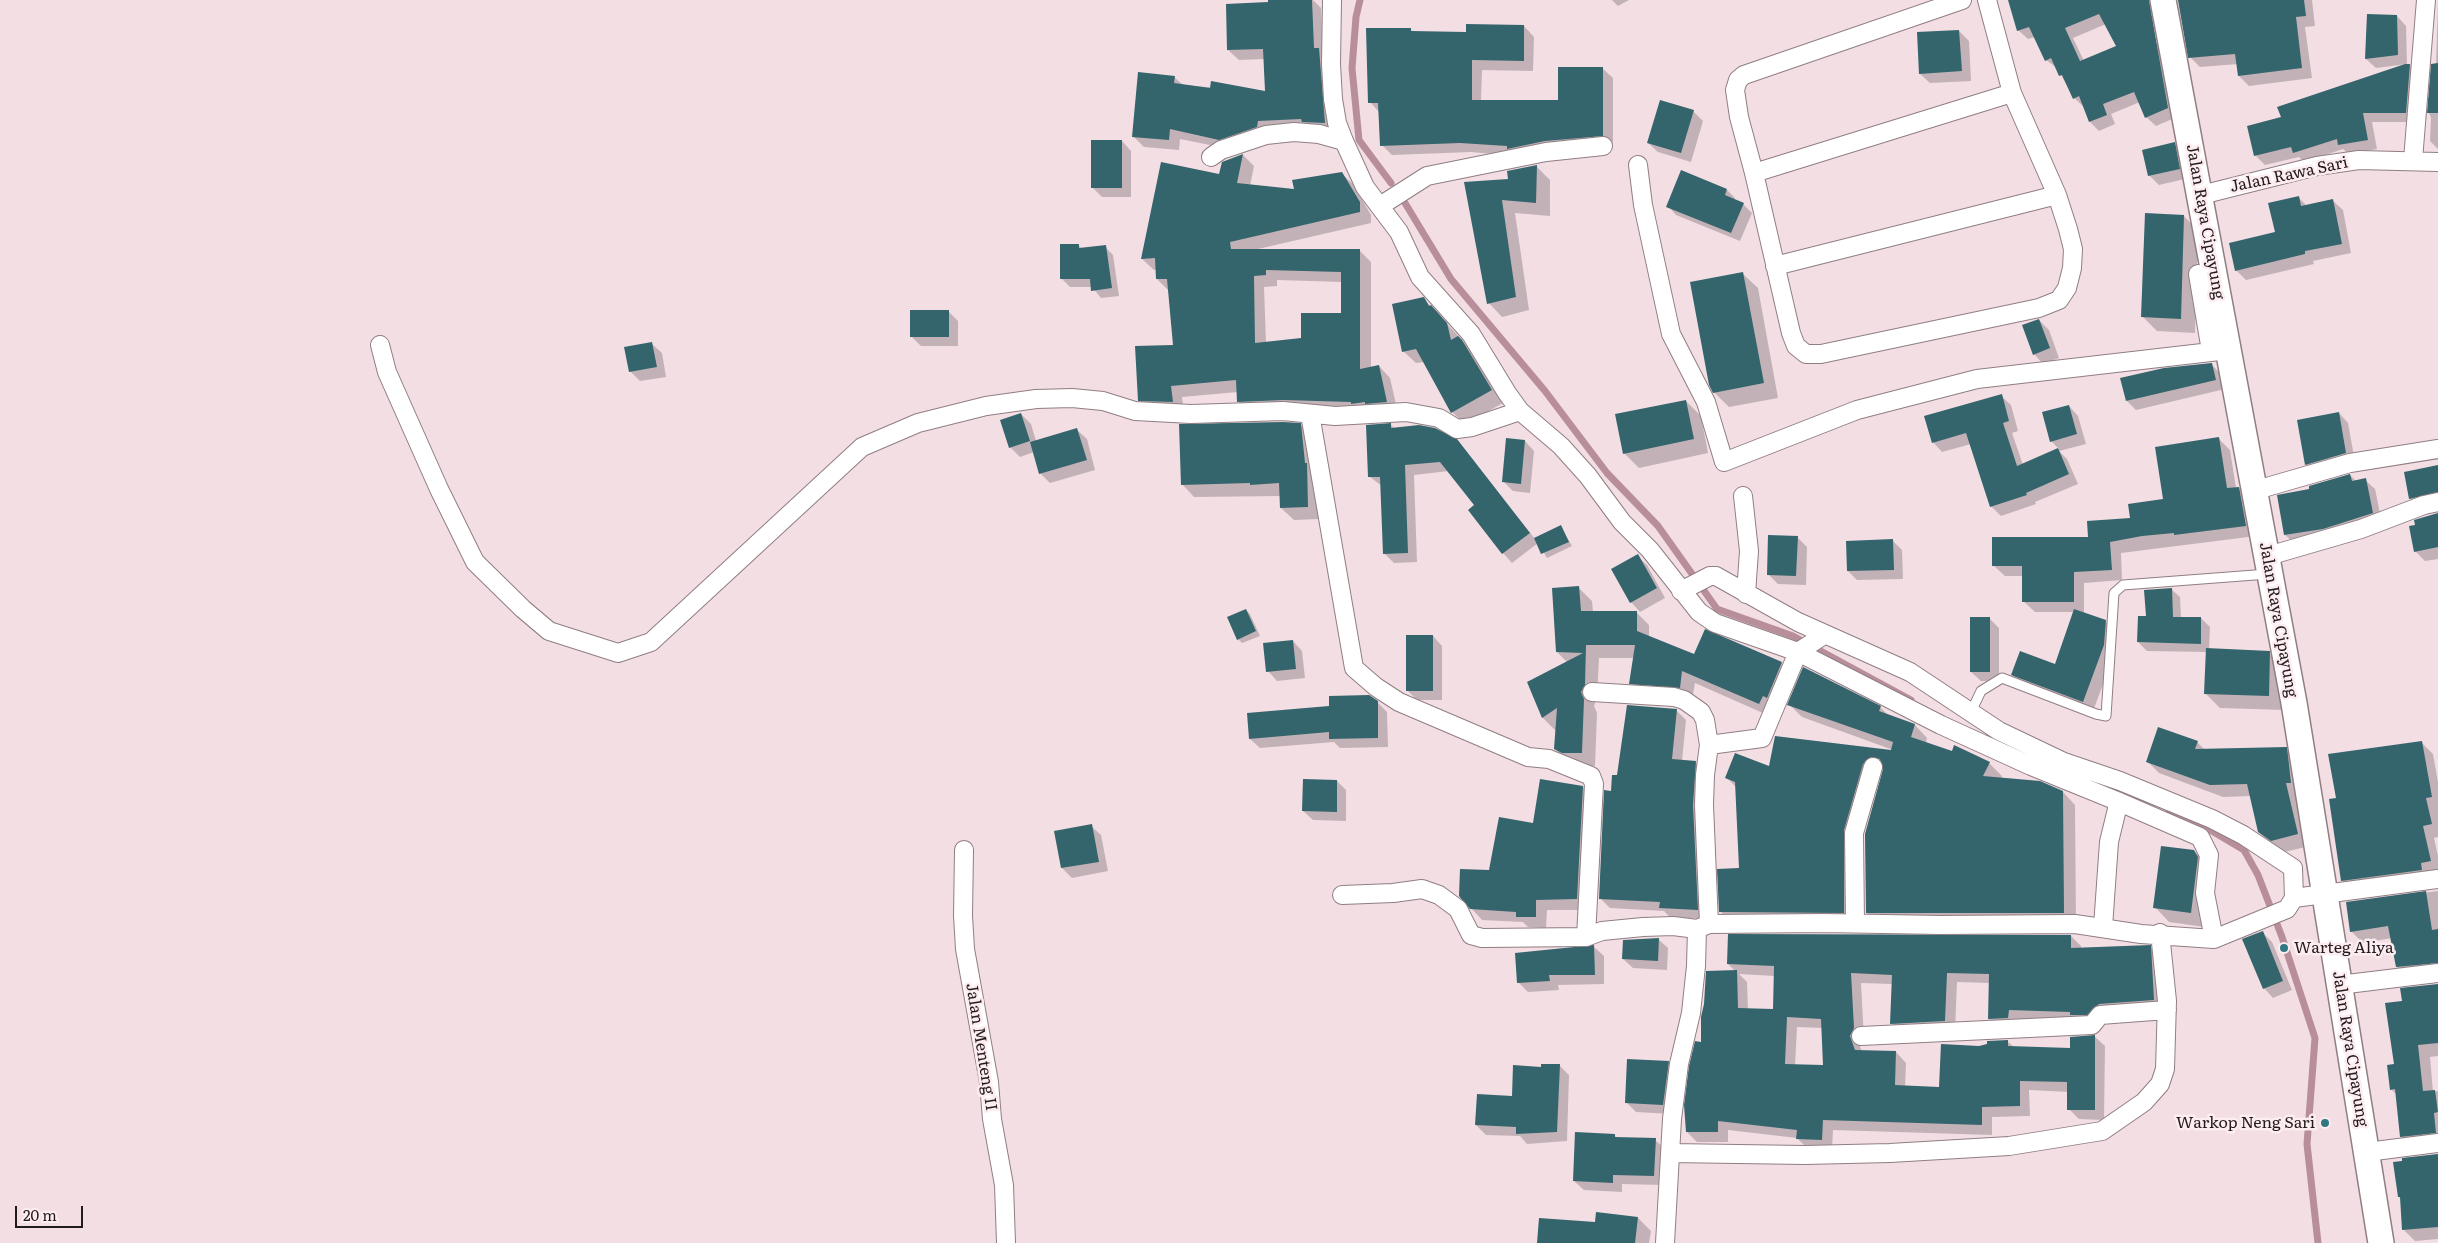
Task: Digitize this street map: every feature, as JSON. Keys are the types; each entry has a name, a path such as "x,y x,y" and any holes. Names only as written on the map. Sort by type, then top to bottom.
{"main road":[{"name":"Jalan Raya Cipayung","path":"2163,0 2201,195 2213,312 2219,350 2269,565 2367,1152 2380,1243"}],"street":[{"path":"1332,0 1332,91 1337,123 1365,187 1399,232 1420,277 1471,334 1520,411 1561,446 1588,476 1622,522 1686,589 1699,612 1715,623 1811,644 1910,672 1999,731 2064,762 2120,781 2212,819 2293,868 2319,865"},
{"path":"1962,0 1744,75 1738,80 1735,90 1738,117 1754,173 1775,266 1796,346 1806,354 1822,354 2039,308 2059,300 2067,288 2072,268 2073,249 2057,195 2012,93 1987,0"},
{"path":"2413,160 2426,0"},
{"path":"1754,173 2012,93"},
{"path":"1211,157 1222,150 1266,135 1294,132 1319,134 1344,141"},
{"path":"1380,206 1427,176 1546,152 1603,146"},
{"name":"Jalan Rawa Sari","path":"2201,195 2317,166 2360,160 2438,162"},
{"path":"1638,165 1643,205 1671,334 1706,402 1724,462 1857,410 1977,379 2219,350"},
{"path":"1775,266 2057,195"},
{"path":"2198,274 2213,312"},
{"path":"380,345 387,372 439,489 475,562 523,609 549,631 618,653 651,642 862,447 918,422 986,406 1036,399 1072,398 1103,401 1135,411 1191,414 1283,411 1341,416 1406,412 1438,418 1457,429 1472,427 1520,411"},
{"path":"1310,414 1354,668 1376,687 1399,702 1520,754 1528,757 1549,759 1591,776 1594,784 1586,937"},
{"path":"2253,491 2350,463 2438,449"},
{"path":"1743,496 1749,551 1746,594"},
{"path":"2269,565 2424,505 2438,502"},
{"path":"1686,589 1707,578 1716,576 1746,594 1811,644 1941,725 2200,838 2209,855 2205,893 2214,939"},
{"path":"1709,745 1762,738 1811,644"},
{"path":"1592,692 1674,697 1684,700 1701,712 1705,720 1709,745 1704,776 1703,927 1696,966 1691,1013 1679,1064 1670,1153 1665,1243"},
{"path":"1855,923 1854,833 1873,767"},
{"path":"2103,927 2109,842 2117,809 2117,801"},
{"name":"Jalan Menteng II","path":"964,850 963,916 965,949 989,1082 992,1120 1004,1185 1006,1243"},
{"path":"2290,903 2293,868"},
{"path":"1342,895 1393,893 1422,889 1439,895 1458,909 1467,929 1476,937 1586,937 1602,931 1673,926 1855,923 1941,925 2075,924 2141,934 2214,939 2261,919 2290,903 2323,893 2438,879"},
{"path":"1670,1153 1805,1155 1890,1153 2009,1146 2102,1131 2144,1102 2160,1084 2165,1069 2168,1049 2167,1010 2163,947 2160,934"},
{"path":"2339,985 2438,973"},
{"path":"1861,1036 2092,1025 2100,1015 2167,1010"},
{"path":"2367,1152 2438,1144"}],"lane":[{"path":"1970,712 1981,691 2002,678 2096,714 2106,716 2114,593 2123,585 2269,565"}],"building":[{"path":"1268,0 1312,0 1314,48 1319,48 1325,123 1302,122 1301,119 1258,121 1257,127 1219,140 1170,129 1169,140 1132,137 1138,72 1175,76 1174,83 1210,88 1211,81 1265,91 1263,49 1227,50 1226,4 1268,2"},
{"path":"2008,0 2149,0 2168,108 2145,118 2134,92 2103,104 2107,115 2089,122 2079,96 2073,99 2062,75 2059,76 2051,58 2045,61 2029,27 2017,31","holes":["2099,14 2116,46 2080,61 2065,28"]},
{"path":"2178,0 2304,0 2306,16 2296,17 2302,68 2238,76 2235,54 2188,58"},
{"path":"2367,14 2397,15 2398,55 2365,59"},
{"path":"1466,24 1524,25 1524,61 1472,60 1472,100 1558,100 1558,67 1603,67 1603,136 1545,141 1507,149 1507,146 1460,143 1380,146 1378,103 1368,103 1366,28 1411,28 1411,31 1466,32"},
{"path":"1959,30 1962,71 1919,74 1917,32"},
{"path":"2438,63 2438,113 2427,113 2431,64"},
{"path":"2405,64 2410,64 2406,113 2363,113 2368,140 2338,145 2337,139 2293,153 2291,147 2254,156 2247,126 2281,117 2277,107"},
{"path":"1660,100 1694,110 1681,153 1647,143"},
{"path":"1091,140 1122,140 1122,188 1091,188"},
{"path":"2175,142 2180,169 2148,176 2142,150"},
{"path":"1243,154 1237,183 1294,189 1292,180 1342,172 1360,202 1360,212 1230,242 1231,249 1360,249 1360,369 1379,365 1387,402 1351,404 1351,402 1283,400 1237,402 1236,380 1171,386 1173,402 1138,401 1135,346 1173,345 1167,279 1156,279 1155,258 1141,259 1161,162 1219,174 1222,162","holes":["1266,270 1341,272 1341,313 1301,313 1301,338 1255,343 1254,276 1266,275"]},
{"path":"1537,165 1536,203 1502,200 1516,297 1487,304 1464,182 1508,179 1507,171"},
{"path":"1681,170 1727,189 1725,195 1744,203 1731,233 1666,207"},
{"path":"2299,196 2301,206 2333,199 2342,244 2305,251 2305,254 2235,271 2229,243 2275,232 2268,203"},
{"path":"2145,213 2184,215 2181,319 2141,317"},
{"path":"1060,244 1079,244 1079,248 1106,245 1112,288 1091,291 1090,279 1060,279"},
{"path":"1743,272 1764,383 1713,393 1709,385 1690,282"},
{"path":"1424,297 1429,306 1431,305 1447,323 1451,340 1458,336 1462,340 1492,390 1451,413 1416,349 1402,352 1392,304"},
{"path":"910,310 949,310 949,337 910,337"},
{"path":"2039,319 2050,348 2033,355 2022,325"},
{"path":"652,342 657,367 629,372 624,347"},
{"path":"2212,363 2216,380 2126,401 2120,378 2164,368"},
{"path":"2002,394 2009,421 2003,423 2017,466 2058,448 2069,474 2026,493 2027,495 1990,507 1966,433 1932,443 1924,416"},
{"path":"1686,400 1694,439 1623,454 1615,414"},
{"path":"2069,405 2077,434 2050,442 2042,412"},
{"path":"2339,412 2346,453 2305,465 2297,420"},
{"path":"1021,413 1030,441 1009,448 1000,420"},
{"path":"1301,423 1305,463 1307,463 1308,507 1280,508 1279,483 1181,485 1179,424"},
{"path":"1391,423 1391,428 1419,425 1435,428 1457,439 1530,533 1502,554 1468,510 1474,505 1440,462 1405,465 1408,553 1383,554 1380,477 1368,477 1366,425"},
{"path":"1077,428 1087,460 1039,474 1030,442"},
{"path":"2219,437 2227,488 2239,487 2246,526 2174,535 2174,533 2142,536 2110,542 2112,570 2074,572 2074,602 2022,602 2022,566 1992,566 1992,537 2088,537 2087,521 2130,518 2128,504 2163,499 2155,447"},
{"path":"1506,438 1525,440 1521,484 1502,482"},
{"path":"2438,465 2438,492 2409,499 2404,472"},
{"path":"2350,474 2352,481 2366,478 2373,513 2323,529 2284,535 2277,495 2309,489 2309,486"},
{"path":"2438,513 2438,547 2414,552 2409,526 2415,525 2414,520"},
{"path":"1561,525 1569,542 1541,554 1534,538"},
{"path":"1768,535 1798,536 1796,576 1767,575"},
{"path":"1893,539 1894,570 1847,571 1846,541"},
{"path":"1638,554 1657,588 1630,603 1611,569"},
{"path":"1579,586 1581,611 1637,611 1637,631 1694,654 1705,629 1782,662 1767,698 1763,696 1759,704 1682,671 1680,688 1629,684 1635,645 1586,645 1585,685 1581,692 1584,699 1582,753 1562,753 1554,749 1557,708 1542,718 1527,682 1583,653 1556,652 1552,588"},
{"path":"2172,588 2173,617 2201,617 2201,644 2137,642 2138,616 2146,616 2144,590"},
{"path":"1246,609 1256,631 1237,640 1227,617"},
{"path":"2074,609 2106,620 2104,645 2083,702 2011,675 2020,651 2055,664"},
{"path":"1970,617 1990,617 1990,672 1970,672"},
{"path":"1406,635 1433,635 1433,691 1406,691"},
{"path":"1293,640 1296,669 1266,672 1263,643"},
{"path":"2206,648 2270,651 2269,696 2204,694"},
{"path":"1803,667 1881,706 1879,711 1915,724 1911,737 1952,751 1954,745 1990,762 1983,776 2040,781 2063,791 2064,913 1866,913 1865,834 1883,769 1880,759 1871,757 1863,764 1844,830 1844,913 1719,912 1717,869 1739,868 1735,782 1725,778 1735,753 1769,766 1775,736 1891,750 1893,742 1787,705"},
{"path":"1369,695 1378,701 1378,738 1329,739 1329,732 1249,739 1247,713 1329,706 1329,696"},
{"path":"1627,705 1677,709 1672,759 1696,761 1693,805 1698,910 1659,908 1660,902 1599,899 1604,790 1611,791 1612,775 1617,775"},
{"path":"2158,727 2198,741 2195,749 2287,747 2291,783 2286,783 2298,834 2271,841 2258,832 2247,784 2210,785 2146,762"},
{"path":"2422,741 2432,797 2426,798 2432,824 2423,826 2431,861 2421,863 2422,870 2341,881 2329,799 2336,798 2328,754"},
{"path":"1303,779 1337,780 1337,812 1302,811"},
{"path":"1540,779 1583,786 1577,899 1536,900 1536,917 1516,917 1516,912 1470,909 1459,896 1460,869 1489,870 1499,817 1533,823"},
{"path":"1092,824 1099,862 1061,868 1054,831"},
{"path":"2161,846 2194,850 2198,857 2191,913 2153,908"},
{"path":"2426,891 2432,930 2438,929 2438,963 2396,967 2388,926 2350,932 2346,902"},
{"path":"2263,931 2283,981 2263,989 2242,939"},
{"path":"1728,934 2071,935 2071,948 2151,945 2154,1000 2099,1004 2087,1015 2070,1015 2070,1012 2009,1010 2008,1018 1988,1019 1989,974 1947,973 1945,1021 1890,1024 1892,975 1851,973 1854,1028 1850,1036 1855,1050 1896,1051 1895,1085 1939,1087 1941,1044 1979,1046 1987,1044 1987,1041 2008,1040 2008,1046 2070,1048 2070,1037 2095,1035 2095,1110 2067,1110 2067,1082 2020,1081 2020,1106 1982,1107 1982,1125 1823,1120 1822,1140 1796,1139 1797,1130 1718,1121 1718,1132 1686,1132 1684,1105 1689,1066 1695,1041 1701,1042 1701,1017 1704,1004 1706,971 1737,970 1738,1008 1773,1009 1774,966 1727,964","holes":["1787,1017 1821,1019 1823,1065 1785,1064"]},
{"path":"1659,938 1658,961 1622,959 1623,940"},
{"path":"1594,945 1595,975 1549,975 1550,981 1517,983 1515,953"},
{"path":"2438,984 2438,1043 2418,1045 2423,1091 2435,1090 2438,1112 2434,1113 2436,1133 2400,1137 2395,1089 2390,1090 2387,1065 2394,1064 2385,1003 2402,1001 2400,988"},
{"path":"1627,1059 1669,1061 1663,1105 1625,1103"},
{"path":"1541,1064 1560,1064 1557,1132 1516,1134 1516,1127 1475,1125 1477,1094 1512,1096 1513,1065 1541,1067"},
{"path":"1575,1132 1615,1134 1615,1137 1656,1138 1654,1176 1613,1175 1613,1183 1573,1181"},
{"path":"2438,1154 2438,1227 2402,1230 2400,1197 2398,1197 2393,1162 2402,1161 2402,1158"},
{"path":"1596,1212 1638,1217 1635,1243 1537,1243 1539,1218 1595,1222"}],"waterway":[{"path":"1360,0 1356,17 1352,68 1359,140 1391,183"},
{"path":"1405,203 1451,279 1545,391 1607,473 1658,526 1717,609 1793,636 1911,700"},
{"path":"2168,814 2212,831 2244,850 2258,875 2282,937 2315,1038 2307,1144 2318,1243"}],"place":[{"name":"Warteg Aliya","path":"2284,948"},
{"name":"Warkop Neng Sari","path":"2325,1123"}]}
